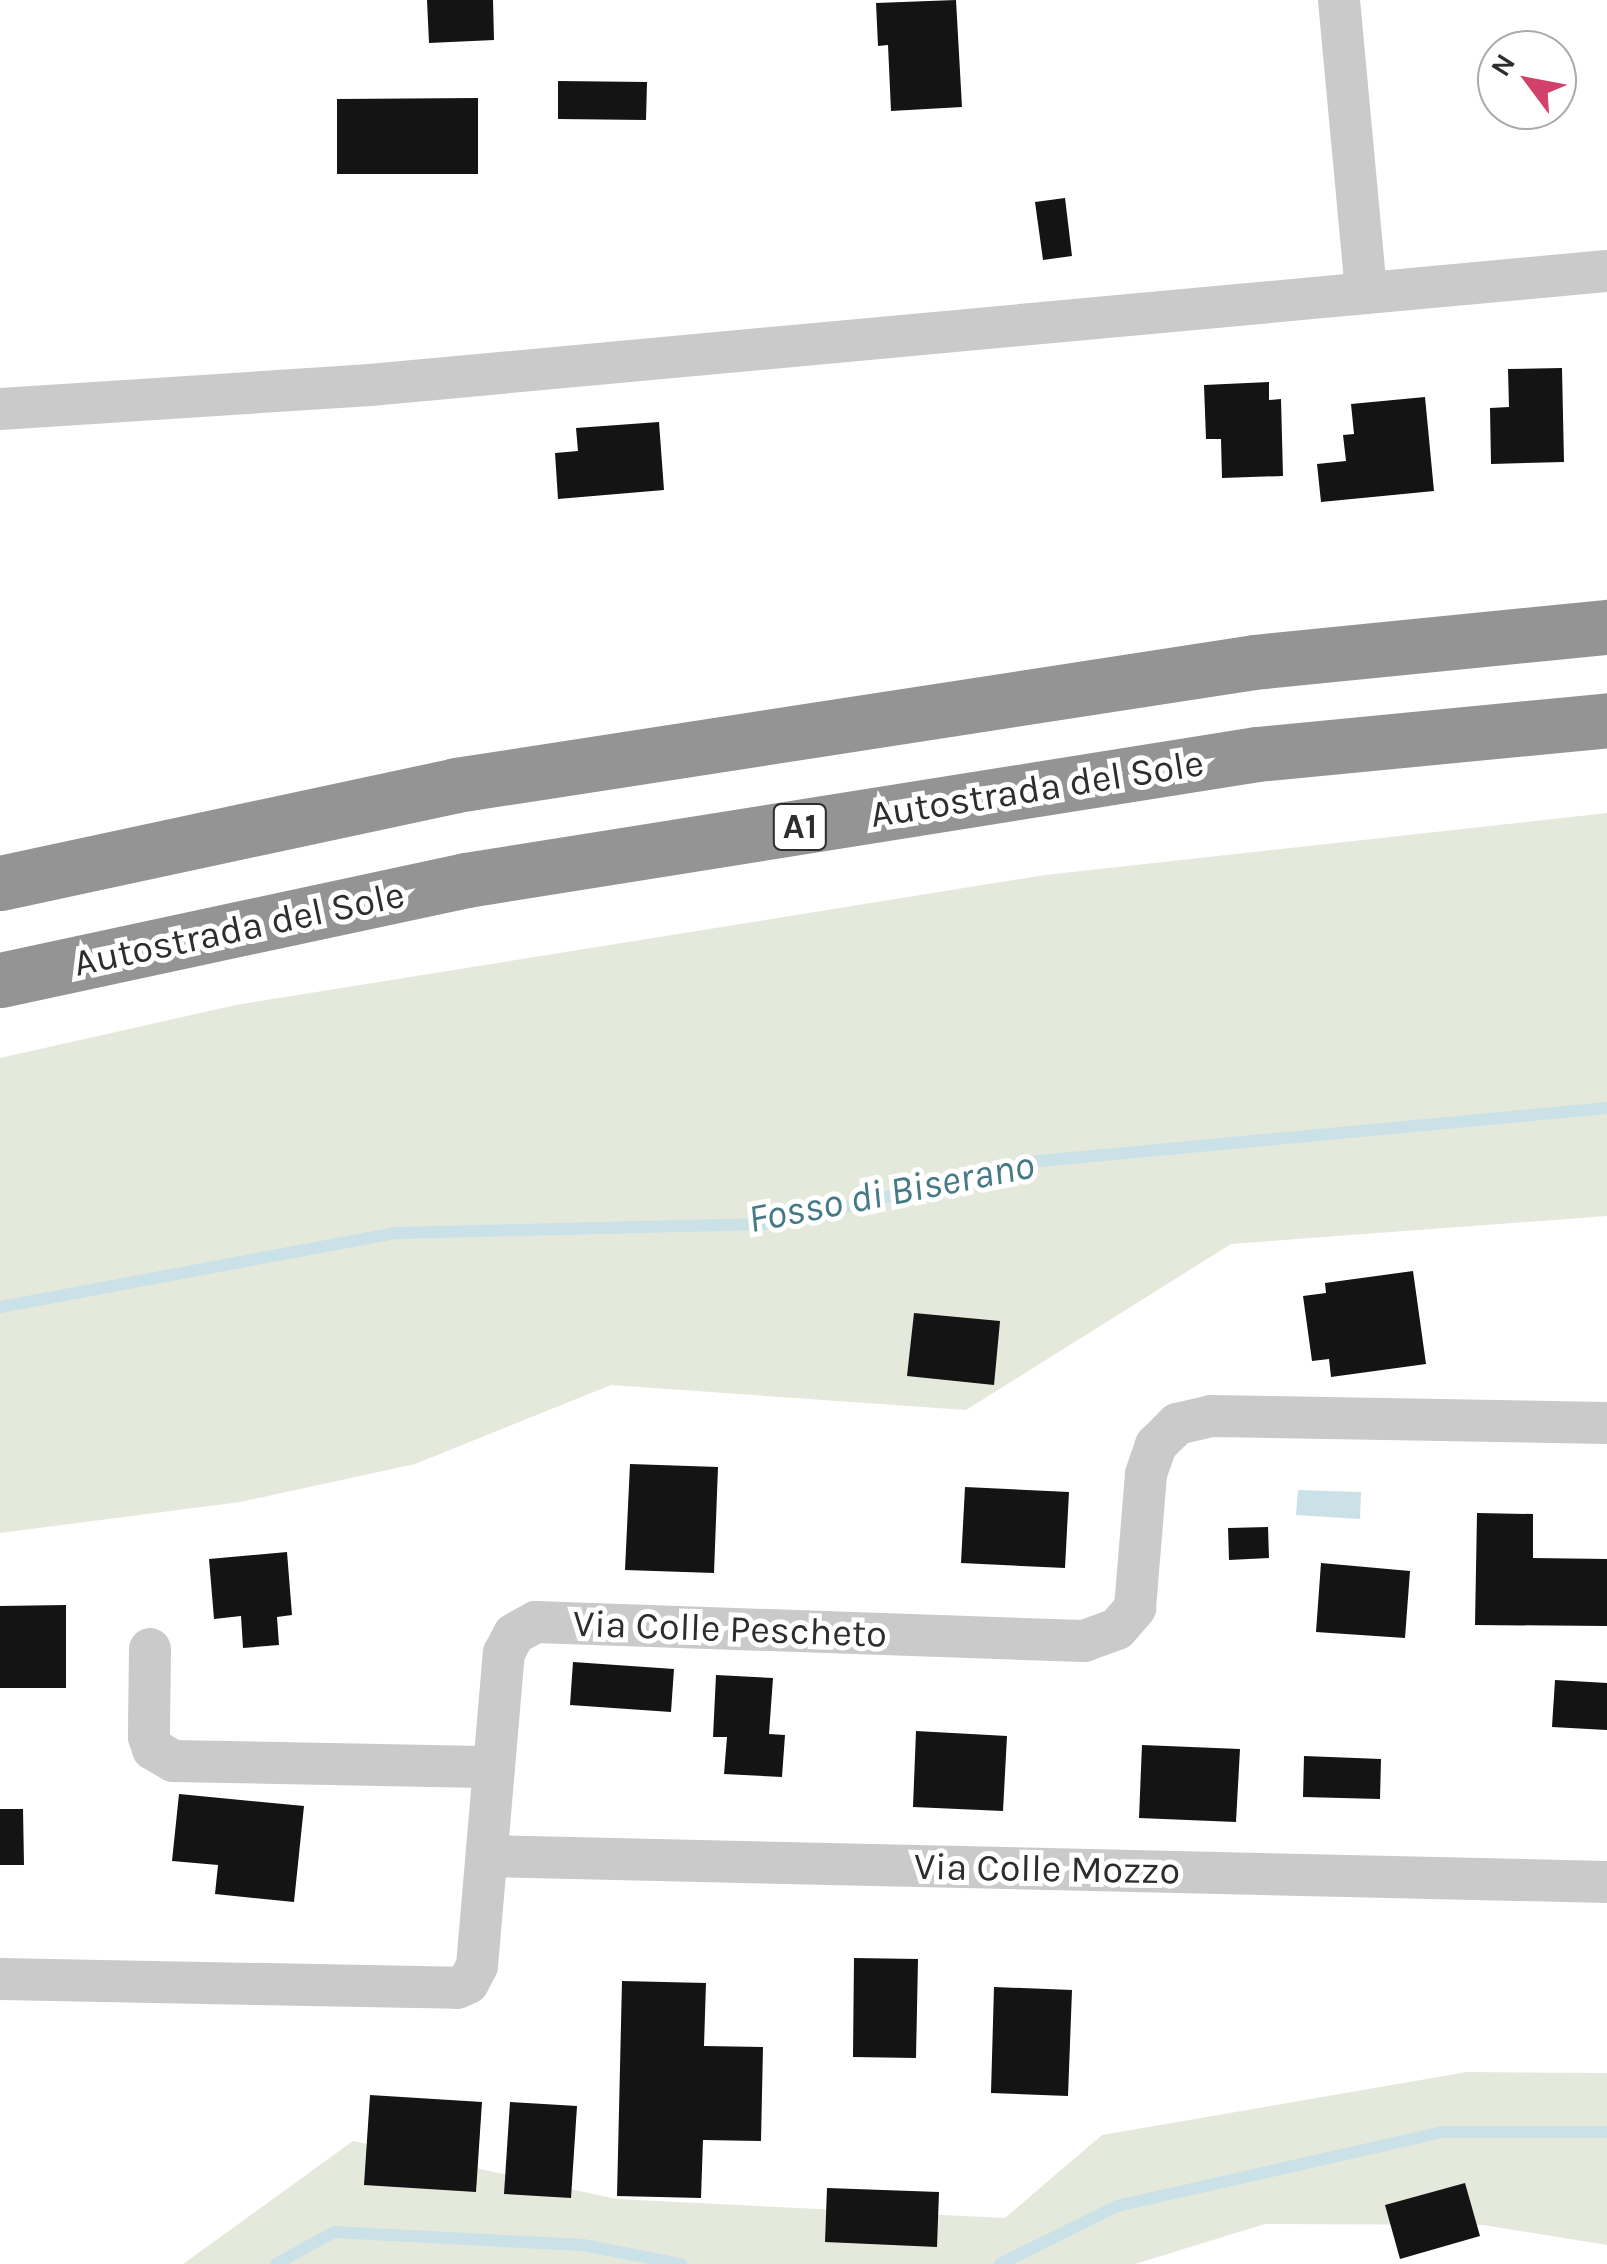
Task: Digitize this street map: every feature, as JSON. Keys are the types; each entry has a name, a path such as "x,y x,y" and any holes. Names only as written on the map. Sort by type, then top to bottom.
{"highway":[{"path":"0,883 456,785 1254,662 1607,627"},
{"name":"Autostrada del Sole","path":"0,980 466,880 1257,754 1607,720"}],"street":[{"path":"1339,0 1366,293"},
{"path":"0,409 370,385 1607,271"},
{"name":"Via Colle Pescheto","path":"0,1979 457,1988 476,1970 504,1653 514,1634 536,1622 1084,1642 1110,1633 1138,1601 1150,1459 1165,1433 1194,1418 1607,1423"},
{"path":"150,1649 148,1737 153,1748 174,1761 494,1767"},
{"name":"Via Colle Mozzo","path":"487,1856 1607,1882"}],"shaded area":[{"path":"1607,813 1607,1216 1231,1244 966,1410 611,1385 415,1464 240,1502 0,1533 0,1058 236,1005 1045,875"},
{"path":"1467,2072 1607,2073 1607,2245 1483,2225 1265,2224 1135,2264 183,2264 353,2141 616,2199 1005,2218 1102,2135"}],"water":[{"path":"1298,1490 1361,1492 1360,1519 1296,1515"}],"building":[{"path":"427,0 493,0 494,40 429,43"},
{"path":"956,0 962,107 891,111 888,45 878,46 876,3"},
{"path":"558,81 647,82 646,120 558,119"},
{"path":"478,98 478,174 337,174 337,99"},
{"path":"1065,198 1072,256 1043,260 1035,202"},
{"path":"1562,368 1564,462 1491,464 1490,408 1509,407 1508,369"},
{"path":"1269,382 1269,400 1281,399 1283,476 1222,478 1221,439 1206,439 1204,385"},
{"path":"1425,397 1434,491 1321,502 1317,464 1346,461 1343,435 1354,434 1351,404"},
{"path":"659,422 664,490 558,499 555,453 578,451 576,428"},
{"path":"1413,1271 1426,1364 1331,1377 1329,1359 1312,1361 1303,1296 1326,1293 1325,1283"},
{"path":"914,1313 1000,1321 994,1385 907,1376"},
{"path":"630,1464 718,1467 714,1573 625,1570"},
{"path":"965,1487 1069,1492 1065,1568 961,1563"},
{"path":"1477,1513 1533,1514 1533,1558 1607,1559 1607,1626 1475,1625"},
{"path":"1268,1527 1269,1558 1229,1560 1228,1528"},
{"path":"287,1552 292,1615 277,1617 279,1645 243,1648 241,1616 214,1619 209,1559"},
{"path":"1321,1563 1410,1571 1405,1638 1316,1632"},
{"path":"66,1605 66,1688 0,1688 0,1606"},
{"path":"573,1662 674,1669 671,1712 570,1705"},
{"path":"716,1675 773,1678 769,1734 785,1735 782,1777 724,1774 727,1737 713,1737"},
{"path":"1555,1680 1607,1683 1607,1730 1552,1727"},
{"path":"916,1731 1007,1736 1003,1811 913,1807"},
{"path":"1142,1745 1240,1749 1236,1822 1139,1818"},
{"path":"1304,1756 1381,1759 1380,1799 1303,1797"},
{"path":"179,1794 304,1806 294,1902 215,1894 218,1865 172,1861"},
{"path":"0,1809 23,1809 24,1865 0,1865"},
{"path":"854,1958 918,1959 916,2058 853,2057"},
{"path":"622,1981 706,1983 704,2046 763,2047 761,2141 703,2140 701,2198 617,2196"},
{"path":"994,1987 1072,1990 1068,2096 991,2093"},
{"path":"370,2095 482,2102 476,2192 364,2185"},
{"path":"510,2102 577,2106 571,2198 504,2194"},
{"path":"1465,2183 1480,2236 1400,2259 1385,2205"},
{"path":"827,2188 939,2192 937,2247 825,2242"}],"waterway":[{"name":"Fosso di Biserano","path":"0,1307 396,1233 776,1224 1029,1162 1607,1108"},
{"path":"1000,2264 1117,2206 1443,2132 1607,2132"},
{"path":"276,2264 334,2232 583,2245 681,2264"}]}
